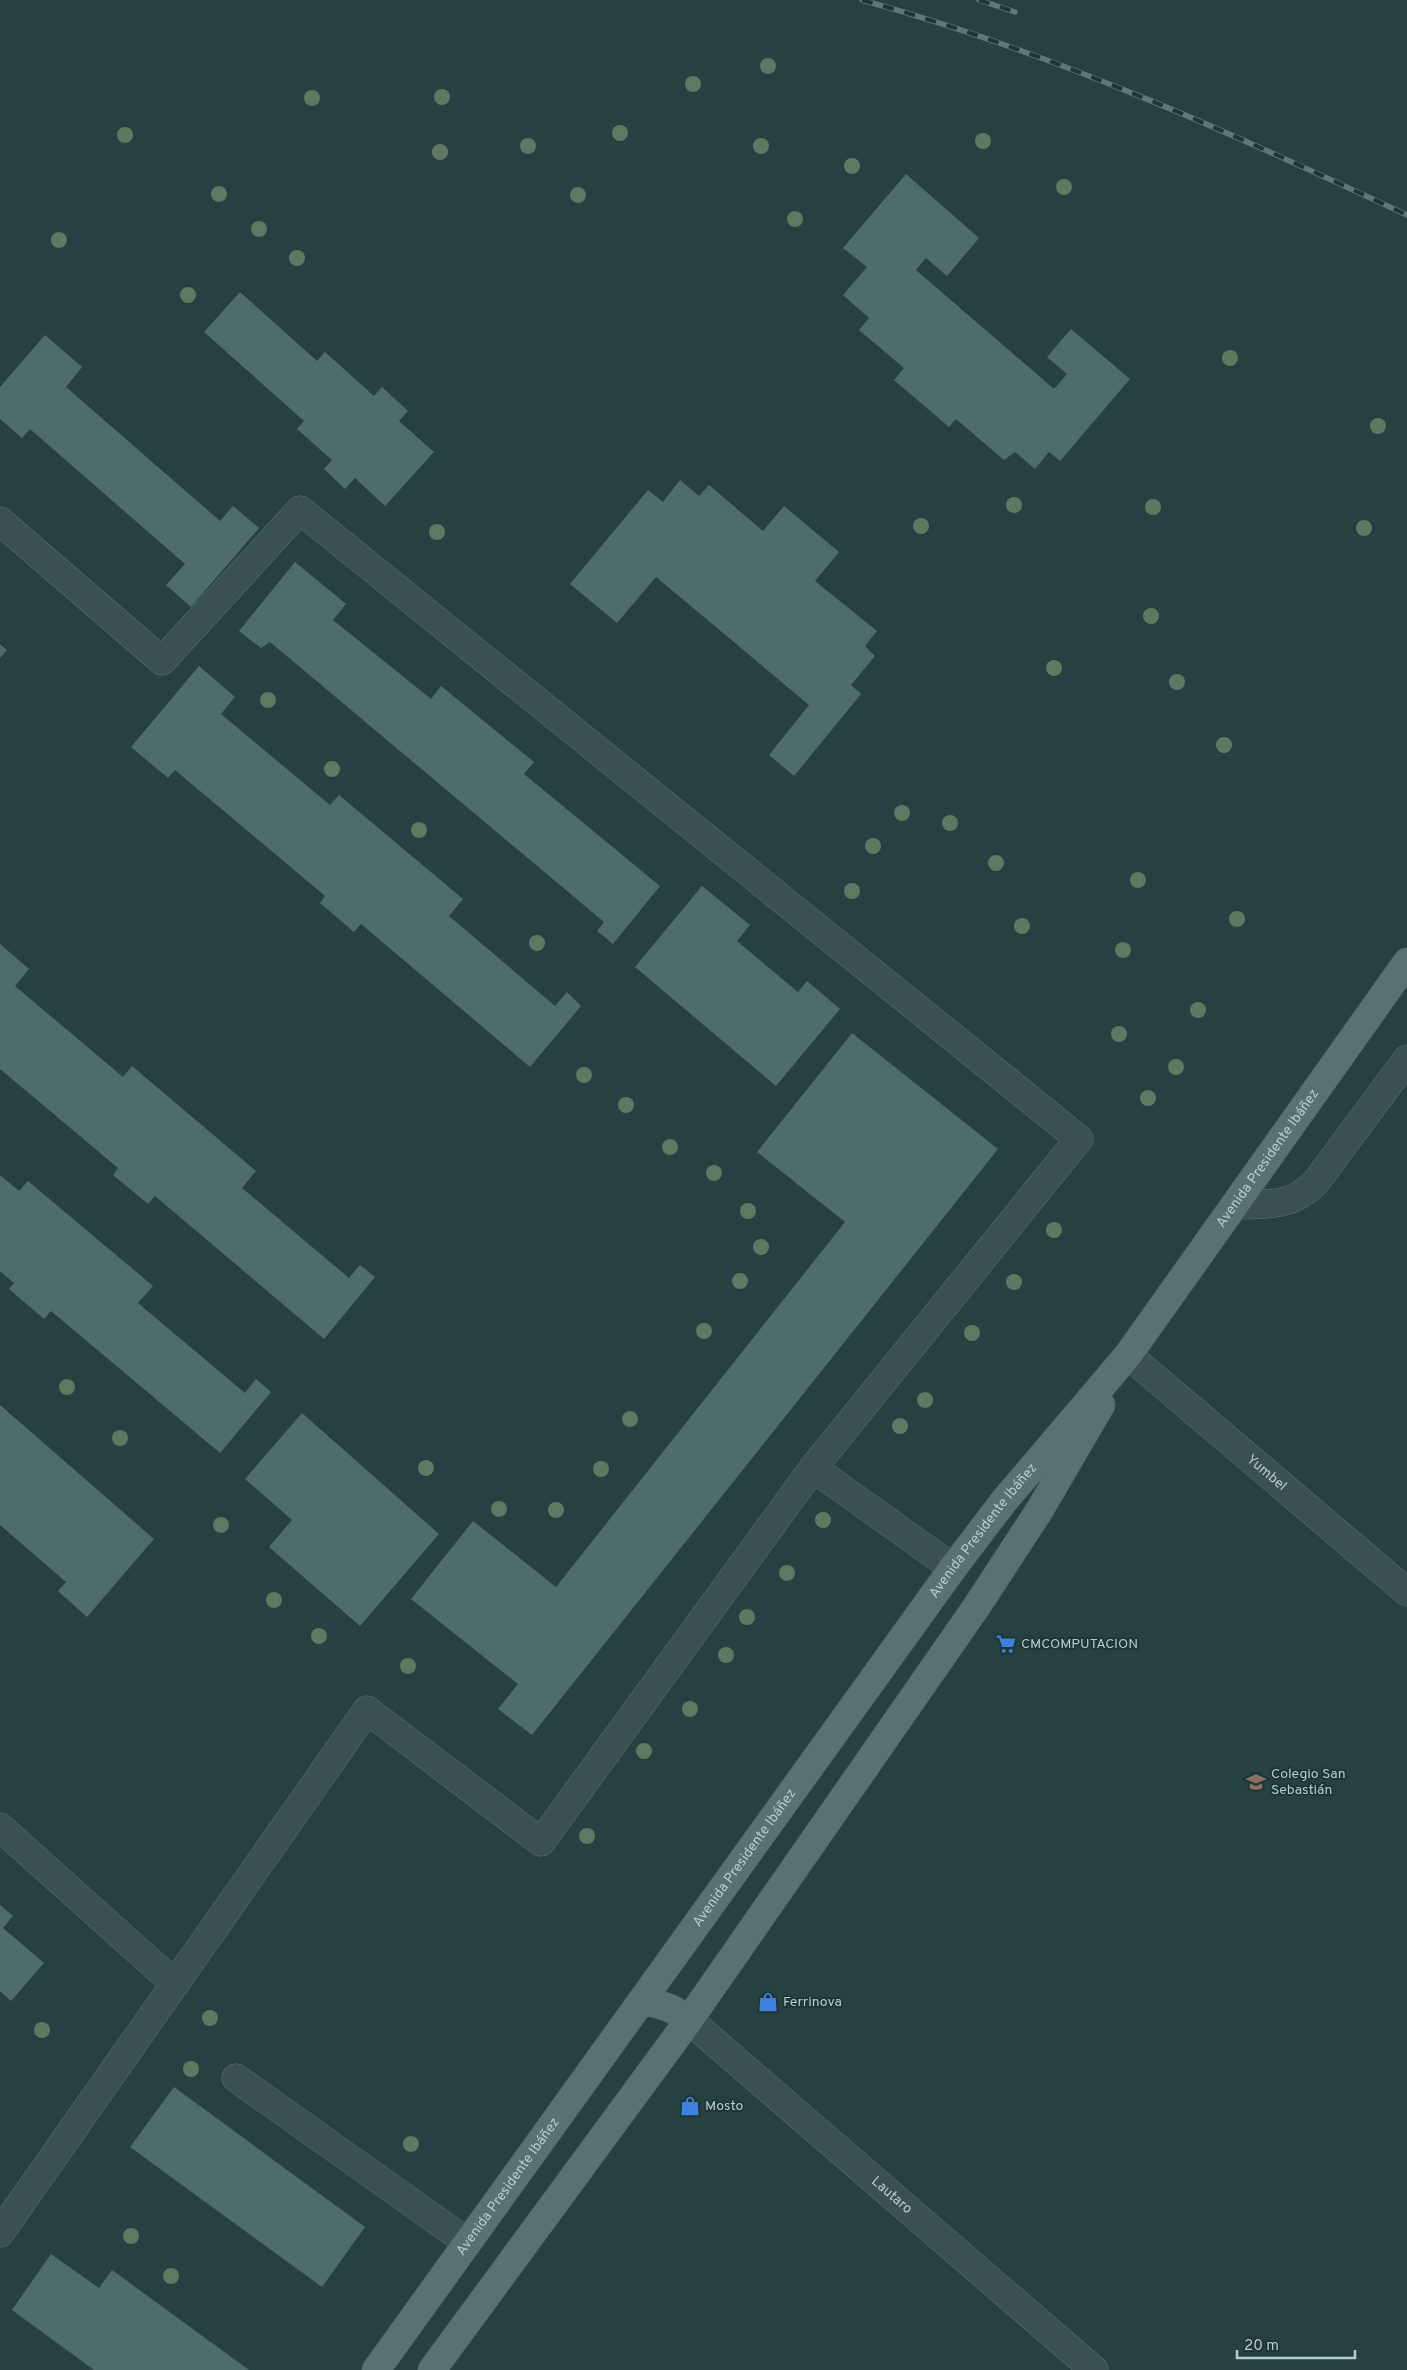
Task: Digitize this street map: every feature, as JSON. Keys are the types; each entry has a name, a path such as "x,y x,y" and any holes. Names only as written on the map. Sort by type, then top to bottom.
{"main road":[{"name":"Avenida Presidente Ibáñez","path":"376,2370 953,1568 1004,1501 1128,1355 1407,962"},
{"name":"Avenida Presidente Ibáñez","path":"432,2370 689,2020 982,1598 1074,1452 1128,1355"},
{"path":"641,2002 659,2003 674,2008 689,2020"}],"street":[{"path":"0,521 162,661 300,510 1078,1138 813,1468 542,1842 366,1710 0,2234"},
{"path":"1235,1205 1269,1204 1288,1201 1305,1193 1316,1182 1407,1059"},
{"name":"Yumbel","path":"1128,1355 1407,1592"},
{"path":"813,1468 953,1568"},
{"path":"0,1827 174,1984"},
{"name":"Lautaro","path":"689,2020 1094,2370"},
{"path":"236,2078 467,2242"}],"building":[{"path":"906,174 979,238 947,276 926,258 916,270 1054,389 1067,374 1047,357 1071,329 1130,379 1060,461 1049,452 1035,469 1015,452 1004,460 956,419 949,427 894,380 904,368 859,330 869,318 843,295 867,267 843,248"},
{"path":"240,292 317,361 325,352 374,396 382,387 408,411 399,421 434,452 385,506 355,478 345,489 324,469 332,460 297,429 304,421 204,332"},
{"path":"45,335 82,367 66,387 220,521 233,506 259,528 191,607 166,585 185,564 30,429 22,438 0,419 0,387"},
{"path":"680,480 699,496 709,485 763,531 784,506 839,552 815,581 877,631 865,646 875,656 851,685 861,694 794,776 769,755 809,705 656,577 617,623 570,584 648,490 663,502"},
{"path":"295,562 346,604 333,620 431,699 441,686 534,762 524,774 660,886 613,944 597,931 604,922 270,642 261,648 239,631"},
{"path":"0,644 7,650 0,658"},
{"path":"199,666 235,697 221,714 330,805 339,795 463,899 449,916 555,1006 567,992 581,1006 530,1067 361,924 354,932 320,903 325,896 175,770 168,778 131,747"},
{"path":"702,886 750,925 737,941 798,992 807,981 840,1009 776,1086 635,967"},
{"path":"0,944 29,969 15,986 123,1077 132,1066 256,1171 242,1188 349,1278 360,1265 375,1277 324,1339 155,1196 148,1204 113,1175 118,1168 0,1069"},
{"path":"852,1033 998,1149 532,1735 498,1709 518,1684 411,1599 473,1521 556,1587 845,1222 757,1152"},
{"path":"0,1175 19,1191 28,1181 153,1286 138,1303 245,1393 256,1379 271,1392 220,1453 51,1311 44,1319 9,1289 14,1283 0,1271"},
{"path":"0,1405 154,1539 87,1617 58,1591 66,1582 0,1525"},
{"path":"302,1413 439,1534 360,1626 269,1547 292,1520 245,1479"},
{"path":"0,1905 13,1916 3,1928 44,1963 11,2001 0,1991"},
{"path":"174,2087 365,2227 322,2287 130,2147"},
{"path":"51,2254 99,2288 112,2270 249,2370 94,2370 12,2310"}],"railway":[{"path":"862,0 1002,44 1071,69 1207,124 1407,215"},
{"path":"979,0 1015,12"}],"place":[{"name":"CMCOMPUTACION","path":"1006,1644"},
{"name":"Colegio San Sebastián","path":"1256,1782"},
{"name":"Ferrinova","path":"768,2002"},
{"name":"Mosto","path":"690,2106"}]}
